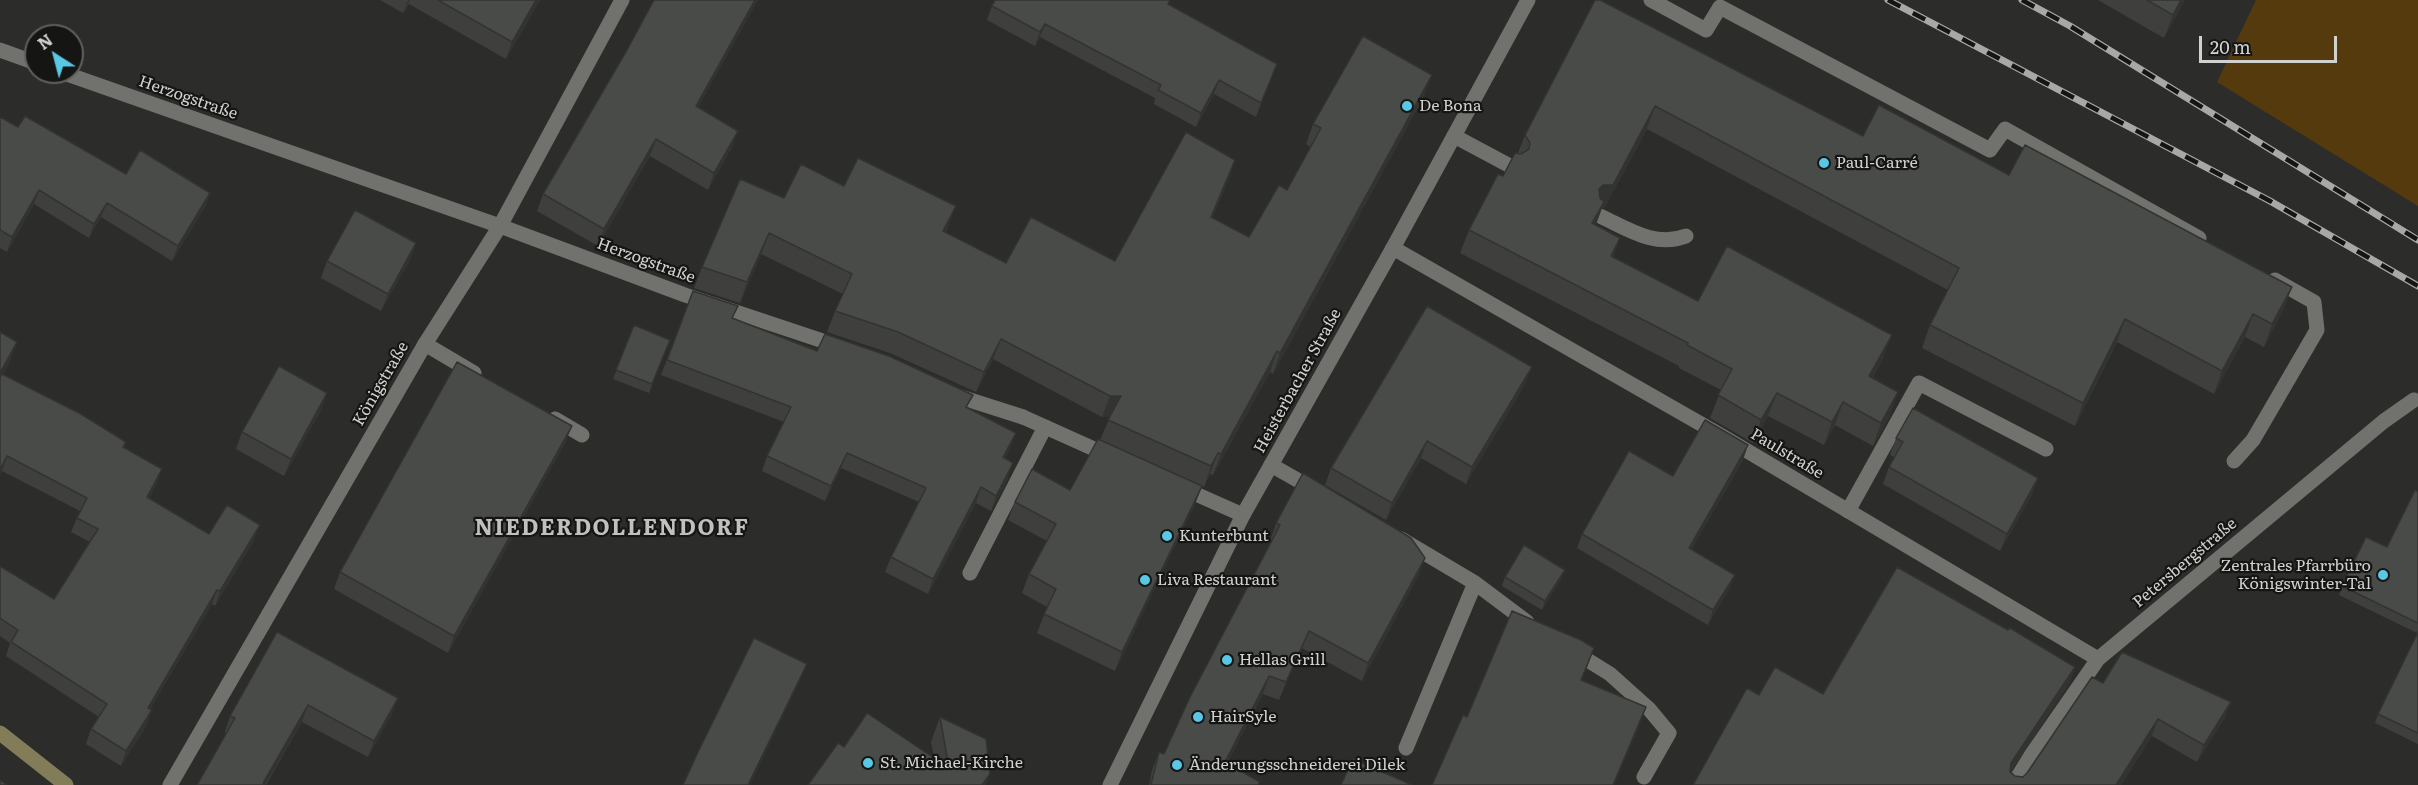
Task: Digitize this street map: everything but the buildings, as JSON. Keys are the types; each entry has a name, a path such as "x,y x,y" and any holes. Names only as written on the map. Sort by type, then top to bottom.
{"main road":[{"path":"0,734 66,785"}],"street":[{"name":"Königstraße","path":"170,785 424,344 500,225 622,0"},
{"name":"Heisterbacher Straße","path":"1110,785 1243,515 1393,248 1528,0"},
{"path":"1651,0 1706,30 1720,7 1990,150 2005,129 2211,245"},
{"path":"0,50 24,59"},
{"name":"Herzogstraße","path":"84,80 500,225 695,298 854,351"},
{"path":"1454,136 1512,167"},
{"path":"1600,216 1642,236 1673,241 1686,236"},
{"name":"Paulstraße","path":"1393,248 1848,511 2098,659"},
{"path":"2234,461 2253,440 2317,330 2314,302 2262,273"},
{"path":"424,344 484,378"},
{"path":"1848,511 1919,383 2046,449"},
{"path":"940,388 961,398 1023,417 1128,464"},
{"name":"Petersbergstraße","path":"2013,785 2098,659 2384,421 2414,400"},
{"path":"543,412 582,435"},
{"path":"970,573 1045,427"},
{"path":"1271,465 1332,499"},
{"path":"1170,483 1243,515"},
{"path":"1393,534 1475,583 1520,618 1540,630"},
{"path":"1406,748 1475,583"},
{"path":"1560,643 1610,674 1648,709 1669,733 1644,777"}],"shaded area":[{"path":"2256,0 2418,0 2418,206 2217,82"}],"railway":[{"path":"1888,0 2270,201 2418,286"},
{"path":"2022,0 2070,26 2418,240"}],"place":[{"name":"De Bona","path":"1407,106"},
{"name":"Paul-Carré","path":"1824,163"},
{"name":"Kunterbunt","path":"1167,536"},
{"name":"Zentrales Pfarrbüro Königswinter-Tal","path":"2383,575"},
{"name":"Liva Restaurant","path":"1145,580"},
{"name":"Hellas Grill","path":"1227,660"},
{"name":"HairSyle","path":"1198,717"},
{"name":"St. Michael-Kirche","path":"868,763"},
{"name":"Änderungsschneiderei Dilek","path":"1177,765"}],"district":[{"name":"NIEDERDOLLENDORF","path":"612,529"}]}
